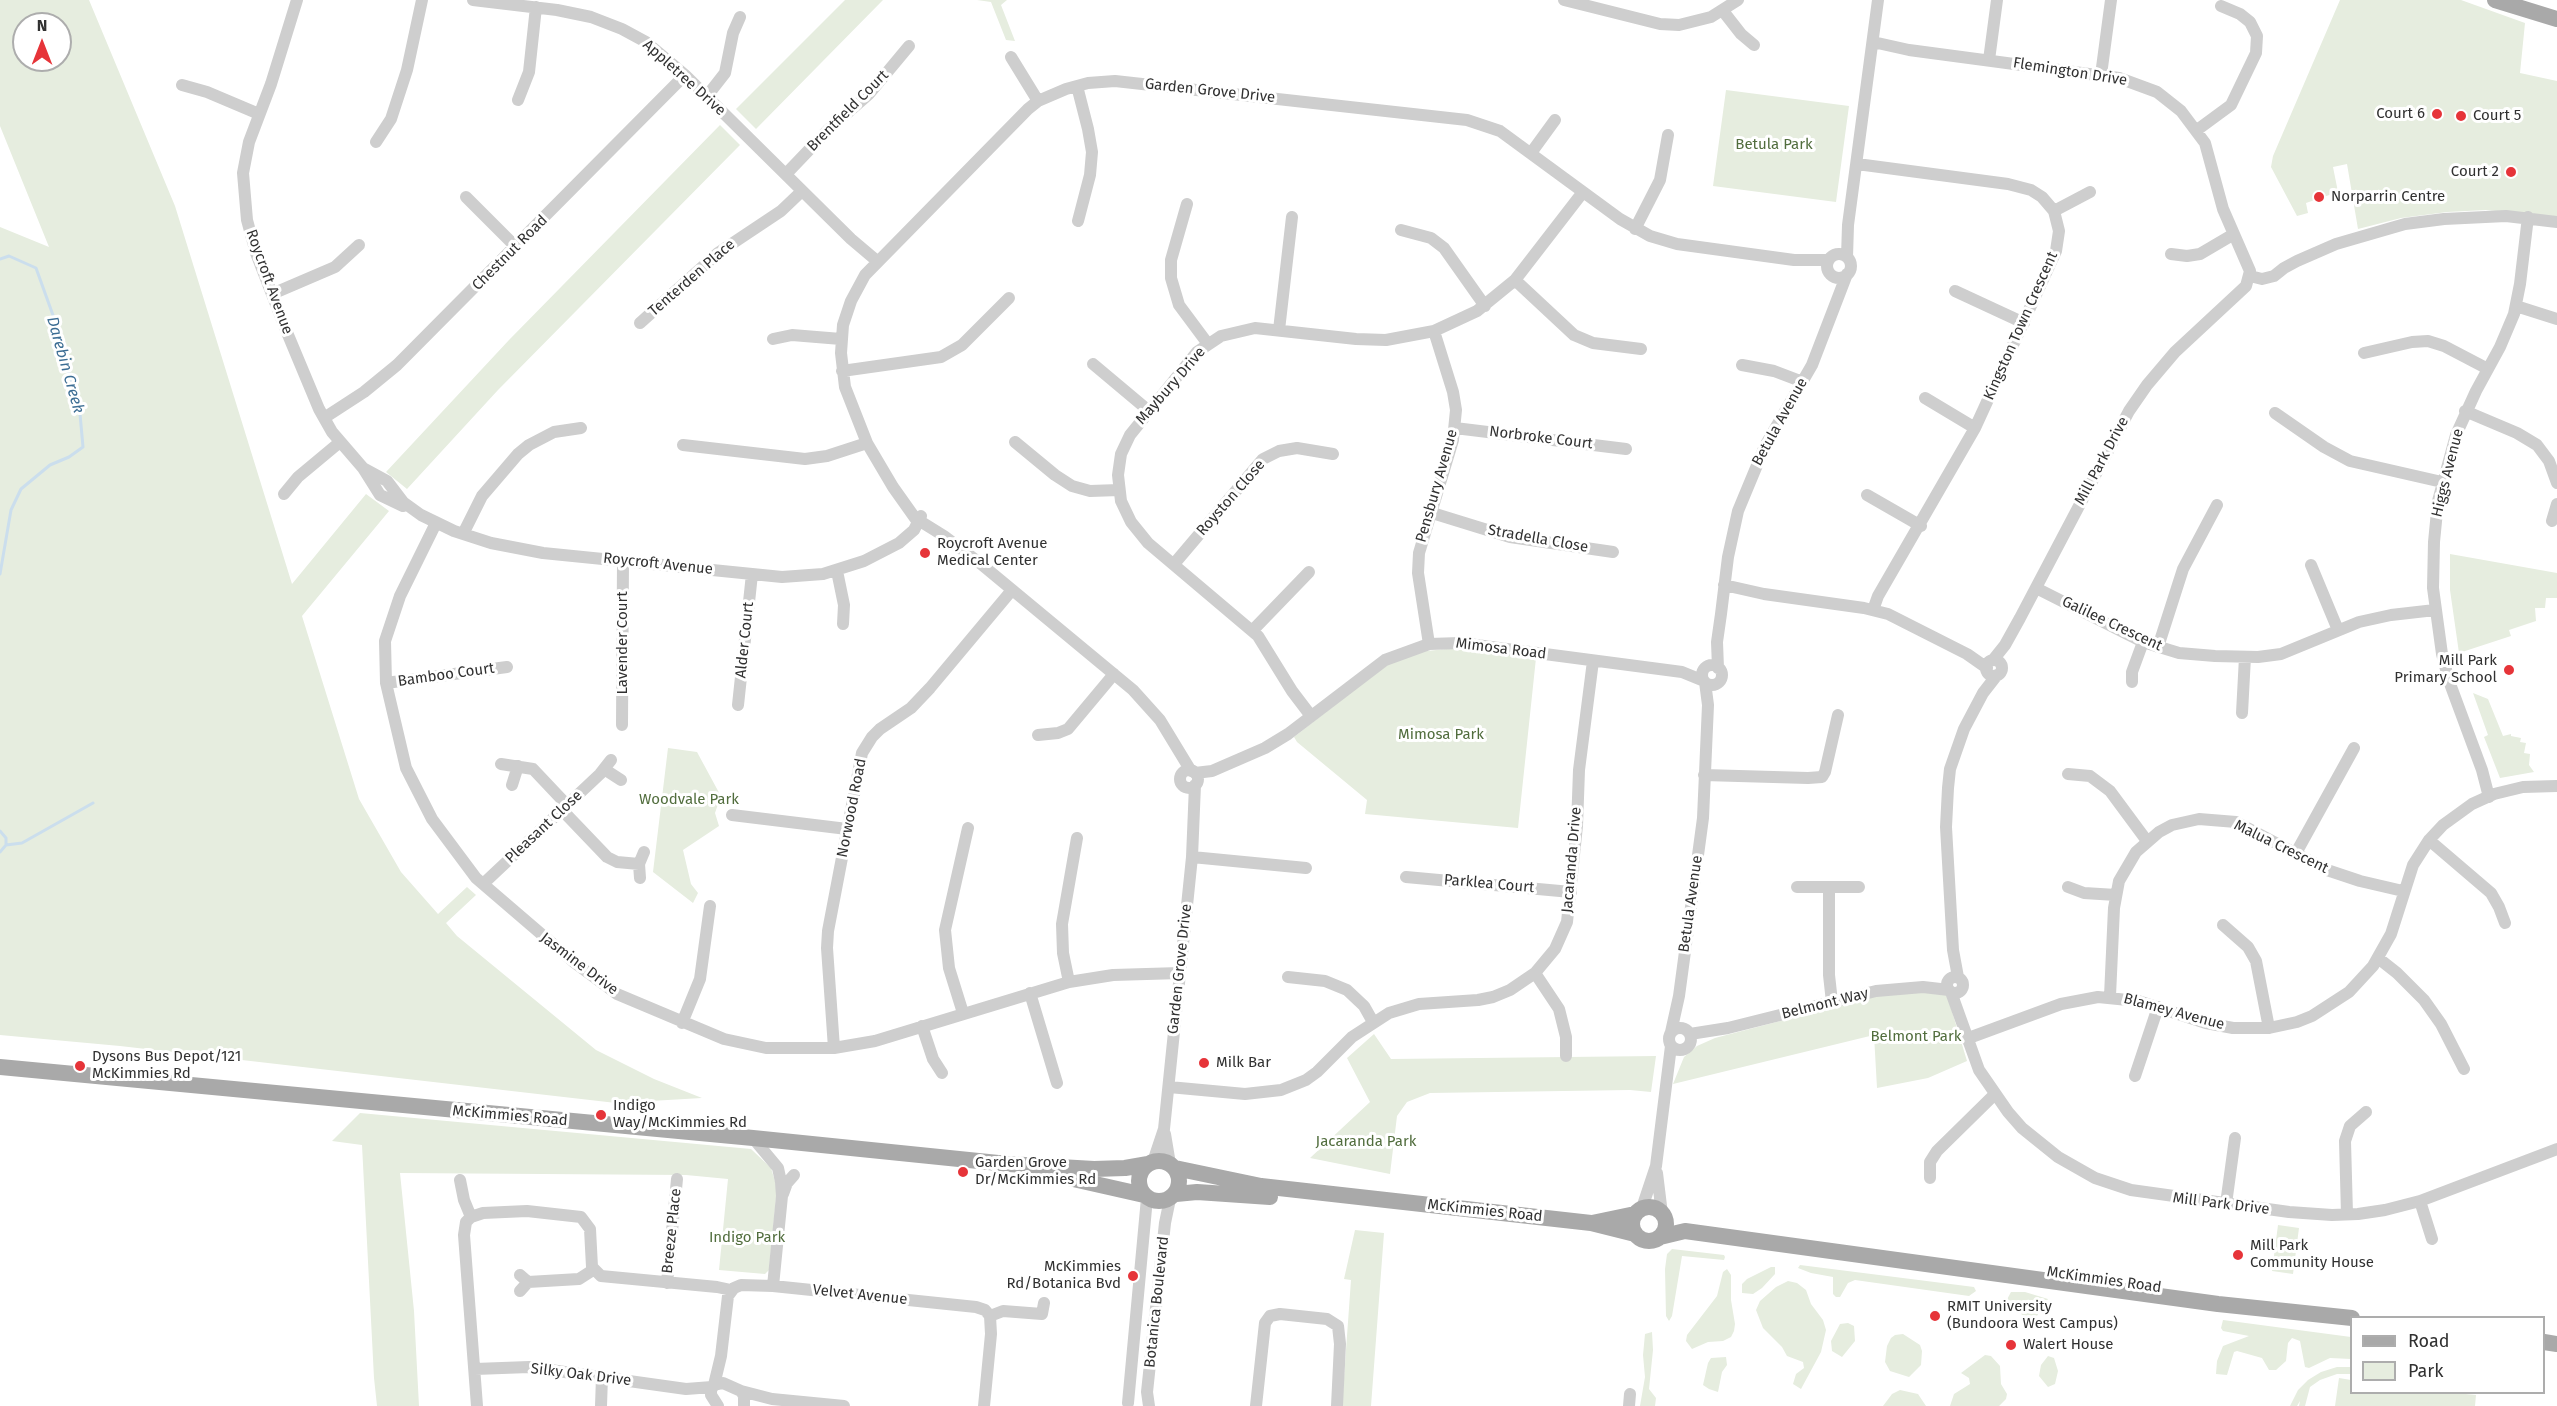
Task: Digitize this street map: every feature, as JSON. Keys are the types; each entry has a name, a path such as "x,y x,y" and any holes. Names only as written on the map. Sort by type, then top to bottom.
{"main road":[{"path":"2495,0 2557,19"},
{"name":"McKimmies Road","path":"4,1065 1008,1164 1094,1169 1162,1164 1262,1186 1591,1223 1635,1234"},
{"name":"McKimmies Road","path":"1008,1164 1146,1196"},
{"path":"1162,1164 1180,1181 1173,1196 1156,1202 1146,1196 1139,1182 1143,1169 1162,1164"},
{"name":"McKimmies Road","path":"1173,1196 1214,1193 1358,1202 1379,1199"},
{"path":"1653,1208 1663,1215 1665,1227 1660,1237 1647,1241 1635,1234 1631,1224 1639,1211 1653,1208"},
{"name":"McKimmies Road","path":"1591,1223 1639,1211"},
{"name":"McKimmies Road","path":"1663,1215 1683,1220 1722,1237"},
{"name":"McKimmies Road","path":"1660,1237 1681,1231 1918,1263 2047,1272 2246,1300 2289,1310 2350,1318"}],"street":[{"path":"376,142 391,119 407,70 422,0"},
{"name":"Appletree Drive","path":"473,0 591,16 622,28 659,52 707,96 875,263"},
{"path":"1564,0 1670,25 1700,21 1723,11 1738,0"},
{"name":"Betula Avenue","path":"1833,311 1834,263 1848,225 1878,0"},
{"path":"1989,60 1997,0"},
{"path":"2101,75 2111,0"},
{"name":"Roycroft Avenue","path":"294,4 245,157 244,205 254,244 310,392 340,442 363,468 380,495 463,534 522,550 795,577 837,571 875,555 919,517"},
{"path":"2197,130 2231,105 2256,52 2257,36 2250,22 2240,14 2221,6"},
{"path":"518,100 529,72 536,7"},
{"path":"1723,11 1741,34 1754,45"},
{"path":"707,96 724,73 733,33 740,17"},
{"name":"Flemington Drive","path":"1873,45 2101,75 2134,82 2157,92 2181,111 2197,130 2211,159 2223,209 2255,276"},
{"name":"Brentfield Court","path":"786,174 829,129 869,94 909,46"},
{"path":"1011,57 1038,101"},
{"name":"Chestnut Road","path":"324,418 364,392 397,365 685,75"},
{"name":"Garden Grove Drive","path":"1162,1164 1192,857 1191,779 1148,705 981,564 919,517 879,463 867,443 850,403 842,371 841,339 851,301 875,263 1002,133 1038,101 1077,86 1102,81 1129,82 1467,120 1500,131 1635,229 1677,244 1794,260 1834,263"},
{"path":"182,85 207,92 259,114"},
{"path":"1077,86 1092,152 1090,175 1078,221"},
{"path":"1531,153 1555,120"},
{"path":"1635,229 1660,180 1668,135"},
{"path":"1857,164 2020,186 2038,194 2054,211 2090,192"},
{"name":"Tenterden Place","path":"640,323 718,253 770,219 802,191"},
{"name":"Maybury Drive","path":"1311,716 1292,691 1264,643 1253,630 1139,534 1124,510 1119,490 1118,475 1121,454 1130,435 1197,352 1236,330 1255,328 1370,340 1400,338 1434,331 1485,306 1515,280 1583,192"},
{"path":"466,196 516,247"},
{"path":"1187,204 1174,250 1171,278 1179,304 1208,344"},
{"name":"Kingston Town Crescent","path":"1876,611 1884,588 1975,428 2024,323 2058,244 2059,231 2054,211"},
{"path":"1279,330 1292,217"},
{"path":"2255,276 2274,276 2284,268 2336,244 2385,229 2444,219 2490,218 2557,224"},
{"name":"Higgs Avenue","path":"2492,796 2449,681 2435,610 2433,542 2442,482 2456,435 2465,411 2508,329 2516,306 2528,221"},
{"path":"1401,230 1431,238 1444,248 1485,306"},
{"path":"2170,254 2187,256 2200,254 2234,234"},
{"path":"272,294 330,270 359,245"},
{"name":"Betula Avenue","path":"1639,1211 1656,1166 1669,1078 1671,1046 1669,1041 1679,996 1703,818 1710,675 1735,525 1751,476 1765,446 1803,382 1820,347 1850,264 1834,263"},
{"name":"Mill Park Drive","path":"2255,276 2188,338 2147,385 2115,435 1993,667 1955,750 1947,788 1946,827 1953,950 1952,985 1966,1039 1979,1070 1994,1095 2022,1128 2058,1157 2095,1178 2131,1190 2314,1215 2347,1214 2385,1210 2420,1201 2557,1149"},
{"path":"1515,280 1574,335 1593,343 1641,349"},
{"path":"1955,291 2024,323"},
{"path":"842,371 941,357 962,345 1009,298"},
{"path":"2516,306 2557,319"},
{"name":"Pensbury Avenue","path":"1429,644 1418,562 1420,543 1455,428 1453,392 1434,331"},
{"path":"774,339 792,335 841,339"},
{"path":"2364,353 2412,342 2428,341 2444,346 2488,369"},
{"path":"1093,364 1149,411"},
{"path":"1742,365 1774,371 1803,382"},
{"path":"1925,398 1975,428"},
{"path":"2465,411 2517,433 2537,445 2549,461 2557,483"},
{"path":"2275,413 2324,447 2350,461 2442,482"},
{"path":"463,534 482,496 518,454 554,432 582,428"},
{"name":"Norbroke Court","path":"1455,428 1626,448"},
{"path":"284,494 298,477 340,442"},
{"path":"1015,442 1054,475 1071,486 1090,491 1119,490"},
{"path":"683,446 806,459 827,456 867,443"},
{"name":"Royston Close","path":"1174,564 1263,459 1279,451 1296,448 1333,454"},
{"path":"1867,495 1920,525"},
{"path":"2553,521 2557,504"},
{"path":"2158,647 2183,569 2217,505"},
{"name":"Stradella Close","path":"1429,512 1517,539 1613,552"},
{"name":"Jasmine Drive","path":"436,523 393,610 386,641 386,683 400,748 413,784 432,819 483,885 604,986 631,1001 716,1036 752,1046 783,1049 834,1048 875,1041 1069,982 1113,975 1180,976"},
{"name":"Lavender Court","path":"622,725 623,561"},
{"path":"2311,565 2338,630"},
{"path":"837,571 844,605 843,624"},
{"path":"1253,630 1310,572"},
{"name":"Alder Court","path":"738,705 752,574"},
{"name":"Galilee Crescent","path":"2036,588 2143,642 2190,655 2269,656 2292,651 2338,630 2376,618 2435,610"},
{"path":"1724,589 1747,595 1764,594 1876,611 1908,624 1993,667"},
{"name":"Norwood Road","path":"834,1048 828,940 859,766 866,745 880,729 919,701 1012,590"},
{"path":"2132,682 2132,672 2143,642"},
{"name":"Mimosa Road","path":"1191,779 1265,748 1385,660 1429,644 1461,643 1710,675"},
{"path":"2242,712 2245,657"},
{"name":"Jacaranda Drive","path":"1169,1087 1245,1094 1281,1090 1306,1080 1341,1047 1373,1022 1389,1013 1419,1004 1478,1000 1493,996 1510,990 1535,973 1555,949 1567,921 1577,826 1579,770 1593,661"},
{"name":"Bamboo Court","path":"386,683 507,667"},
{"path":"1038,735 1058,733 1068,729 1114,674"},
{"path":"1704,775 1822,777 1838,715"},
{"path":"2296,854 2354,748"},
{"path":"501,764 533,769 607,857 617,862 641,858 640,878"},
{"name":"Pleasant Close","path":"483,885 608,764 615,778 621,780"},
{"path":"512,785 518,766"},
{"path":"2068,774 2090,776 2110,791 2147,842"},
{"name":"Blamey Avenue","path":"1966,1039 2061,1004 2110,996 2138,1001 2220,1026 2245,1029 2269,1028 2297,1022 2323,1010 2349,992 2378,958 2391,934 2413,865 2429,840 2458,813 2492,796 2523,787 2557,786"},
{"path":"732,814 847,829"},
{"name":"Malua Crescent","path":"2110,996 2116,895 2128,862 2147,842 2172,825 2186,820 2212,818 2248,827 2344,877 2403,891"},
{"path":"963,1013 949,968 945,930 968,828"},
{"path":"1069,982 1062,924 1077,838"},
{"path":"2429,840 2491,893 2505,923"},
{"path":"1192,857 1306,868"},
{"name":"Parklea Court","path":"1406,877 1571,892"},
{"path":"1797,887 1859,887"},
{"path":"1829,887 1829,975 1832,1002"},
{"path":"2068,887 2084,893 2116,895"},
{"path":"682,1023 700,979 710,906"},
{"path":"2223,925 2248,947 2256,962 2269,1028"},
{"path":"2378,958 2424,1000 2441,1024 2464,1070"},
{"path":"1535,973 1559,1009 1566,1037 1566,1056"},
{"path":"1288,977 1325,981 1347,990 1364,1006 1373,1022"},
{"name":"Belmont Way","path":"1687,1040 1876,990 1952,985"},
{"path":"1030,993 1058,1083"},
{"name":"Betula Avenue","path":"1669,1078 1687,1040 1679,996"},
{"path":"2135,1076 2158,1007"},
{"path":"922,1026 933,1059 942,1072"},
{"path":"1671,1032 1677,1028 1687,1040 1678,1050 1671,1046"},
{"path":"1930,1178 1930,1162 1936,1151 1994,1095"},
{"path":"2347,1214 2345,1141 2350,1126 2366,1112"},
{"path":"753,1138 778,1168 782,1196 773,1287"},
{"path":"2226,1204 2235,1138"},
{"name":"Betula Avenue","path":"1656,1166 1663,1215"},
{"path":"782,1196 787,1183 795,1175"},
{"name":"Breeze Place","path":"667,1283 678,1179"},
{"path":"460,1180 464,1200 471,1217"},
{"name":"Botanica Boulevard","path":"1126,1404 1138,1303 1146,1196"},
{"name":"Botanica Boulevard","path":"1148,1406 1165,1222 1173,1196"},
{"path":"2420,1201 2432,1239"},
{"path":"477,1406 464,1235 466,1222 471,1217 483,1214 527,1211 581,1217 590,1228 593,1270 579,1279 523,1283"},
{"name":"Velvet Avenue","path":"593,1270 606,1278 731,1290 741,1285 773,1287 976,1307 985,1310 990,1316 1004,1311 1042,1314 1044,1303"},
{"path":"714,1395 722,1356 727,1300 731,1290"},
{"path":"1138,1303 1157,1304"},
{"path":"1256,1406 1265,1323 1270,1316 1280,1314 1327,1319 1338,1326 1340,1344 1337,1406"},
{"path":"984,1406 991,1334 990,1316"},
{"path":"722,1356 736,1388 744,1396 746,1406 772,1399"},
{"name":"Silky Oak Drive","path":"475,1369 529,1367 714,1395"},
{"path":"601,1406 602,1377"},
{"path":"714,1395 723,1383 772,1399 844,1406"},
{"path":"1126,1404 1137,1401 1148,1406"}],"green space":[{"path":"0,0 89,0 175,206 292,584 366,494 389,511 302,616 359,799 401,872 438,914 467,887 476,895 446,923 457,936 596,1050 654,1079 702,1098 616,1103 120,1046 0,1035 0,227 49,247 0,126"},
{"path":"845,0 883,0 756,129 736,109"},
{"path":"977,0 1007,0 1001,5 1015,41 1006,40 991,2"},
{"path":"2340,0 2461,0 2525,23 2520,73 2557,81 2557,217 2486,210 2447,212 2401,218 2358,229 2347,164 2333,167 2338,192 2306,203 2308,213 2297,216 2271,167 2273,156"},
{"name":"Betula Park","path":"1726,90 1849,106 1836,202 1713,186"},
{"path":"720,125 740,145 498,390 407,489 386,472 509,340"},
{"path":"2450,554 2557,573 2557,598 2546,598 2545,608 2535,608 2536,621 2509,630 2511,636 2459,653 2450,590"},
{"name":"Mimosa Park","path":"1456,648 1536,658 1518,828 1365,814 1367,800 1297,742 1294,737 1386,665 1417,652"},
{"path":"2473,693 2488,699 2503,736 2511,734 2511,736 2521,738 2520,742 2526,743 2524,753 2530,754 2529,765 2534,772 2500,778 2484,737 2488,735"},
{"name":"Woodvale Park","path":"668,748 697,752 723,800 718,804 715,813 719,826 683,850 691,884 698,893 693,903 653,872"},
{"name":"Belmont Park","path":"1930,992 1947,995 1967,1061 1928,1078 1877,1088 1874,1035 1673,1084 1684,1057 1697,1046 1715,1038 1884,994"},
{"name":"Jacaranda Park","path":"1374,1034 1391,1059 1656,1056 1651,1092 1630,1090 1430,1093 1407,1102 1397,1116 1390,1174 1310,1158 1370,1102 1347,1058"},
{"name":"Indigo Park","path":"360,1113 751,1149 771,1168 777,1188 769,1270 765,1274 719,1270 728,1179 686,1175 400,1173 414,1311 419,1406 377,1406 362,1145 332,1141"},
{"path":"2278,1225 2299,1228 2293,1274 2272,1271"},
{"path":"1355,1230 1384,1233 1371,1406 1342,1406 1351,1280 1344,1279"},
{"path":"1672,1249 1724,1255 1725,1257 1724,1260 1682,1256 1672,1316 1669,1321 1666,1316 1665,1269 1667,1254"},
{"path":"1800,1265 1974,1287 1976,1291 1969,1296 1855,1280 1848,1283 1840,1297 1836,1297 1833,1294 1833,1277 1811,1273 1798,1268"},
{"path":"1775,1267 1775,1274 1762,1288 1753,1294 1742,1293 1742,1284 1747,1279"},
{"path":"1727,1269 1731,1275 1734,1331 1731,1337 1723,1341 1708,1342 1692,1349 1686,1341 1687,1335 1717,1296 1723,1272"},
{"path":"1788,1281 1797,1283 1806,1290 1826,1330 1821,1352 1801,1389 1793,1384 1796,1374 1804,1368 1803,1362 1787,1356 1782,1347 1763,1328 1756,1310 1760,1301 1776,1287"},
{"path":"2011,1292 2025,1292 2048,1299 2031,1325 2022,1323 2022,1315 2018,1308 2012,1308 2006,1312 2004,1305"},
{"path":"2223,1320 2350,1337 2350,1359 2330,1358 2309,1368 2305,1367 2300,1341 2292,1338 2288,1343 2286,1361 2276,1370 2269,1370 2262,1358 2237,1351 2234,1352 2227,1375 2216,1374 2217,1361 2223,1346 2249,1336 2223,1331 2221,1328"},
{"path":"1848,1323 1854,1326 1855,1341 1842,1357 1832,1351 1831,1341 1840,1324"},
{"path":"1652,1332 1653,1350 1649,1389 1656,1398 1655,1406 1640,1406 1645,1377 1643,1355 1645,1334"},
{"path":"1903,1334 1920,1345 1922,1351 1921,1365 1909,1377 1890,1371 1885,1362 1887,1346 1891,1338"},
{"path":"1985,1355 1991,1356 2000,1366 2001,1384 2007,1394 2006,1399 1999,1406 1950,1406 1954,1394 1970,1384 1969,1378 1961,1373"},
{"path":"2048,1356 2054,1358 2058,1371 2055,1384 2048,1387 2039,1376 2041,1365"},
{"path":"1726,1357 1727,1365 1722,1372 1718,1392 1703,1385 1711,1358"},
{"path":"2337,1367 2350,1367 2350,1374 2337,1374 2320,1380 2310,1387 2305,1406 2299,1406 2300,1401 2297,1406 2290,1406 2298,1390 2321,1372"},
{"path":"2339,1378 2350,1380 2350,1394 2476,1395 2475,1406 2335,1406"},
{"path":"1900,1390 1918,1394 1926,1406 1883,1406 1892,1394"}],"waterway":[{"name":"Darebin Creek","path":"0,259 9,256 36,268 54,318 59,344 79,403 83,447 69,457 50,465 21,489 11,510 0,574"},
{"path":"6,845 22,843 93,803"},
{"name":"Darebin Creek","path":"0,831 6,838 6,845 0,852"}],"place":[{"name":"Court 6","path":"2437,114"},
{"name":"Court 5","path":"2461,116"},
{"name":"Court 2","path":"2511,172"},
{"name":"Norparrin Centre","path":"2319,197"},
{"name":"Roycroft Avenue Medical Center","path":"925,553"},
{"name":"Mill Park Primary School","path":"2509,670"},
{"name":"Milk Bar","path":"1204,1063"},
{"name":"Dysons Bus Depot/121 McKimmies Rd","path":"80,1066"},
{"name":"Indigo Way/McKimmies Rd","path":"601,1115"},
{"name":"Garden Grove Dr/McKimmies Rd","path":"963,1172"},
{"name":"Mill Park Community House","path":"2238,1255"},
{"name":"McKimmies Rd/Botanica Bvd","path":"1133,1276"},
{"name":"RMIT University (Bundoora West Campus)","path":"1935,1316"},
{"name":"Walert House","path":"2011,1345"}]}
